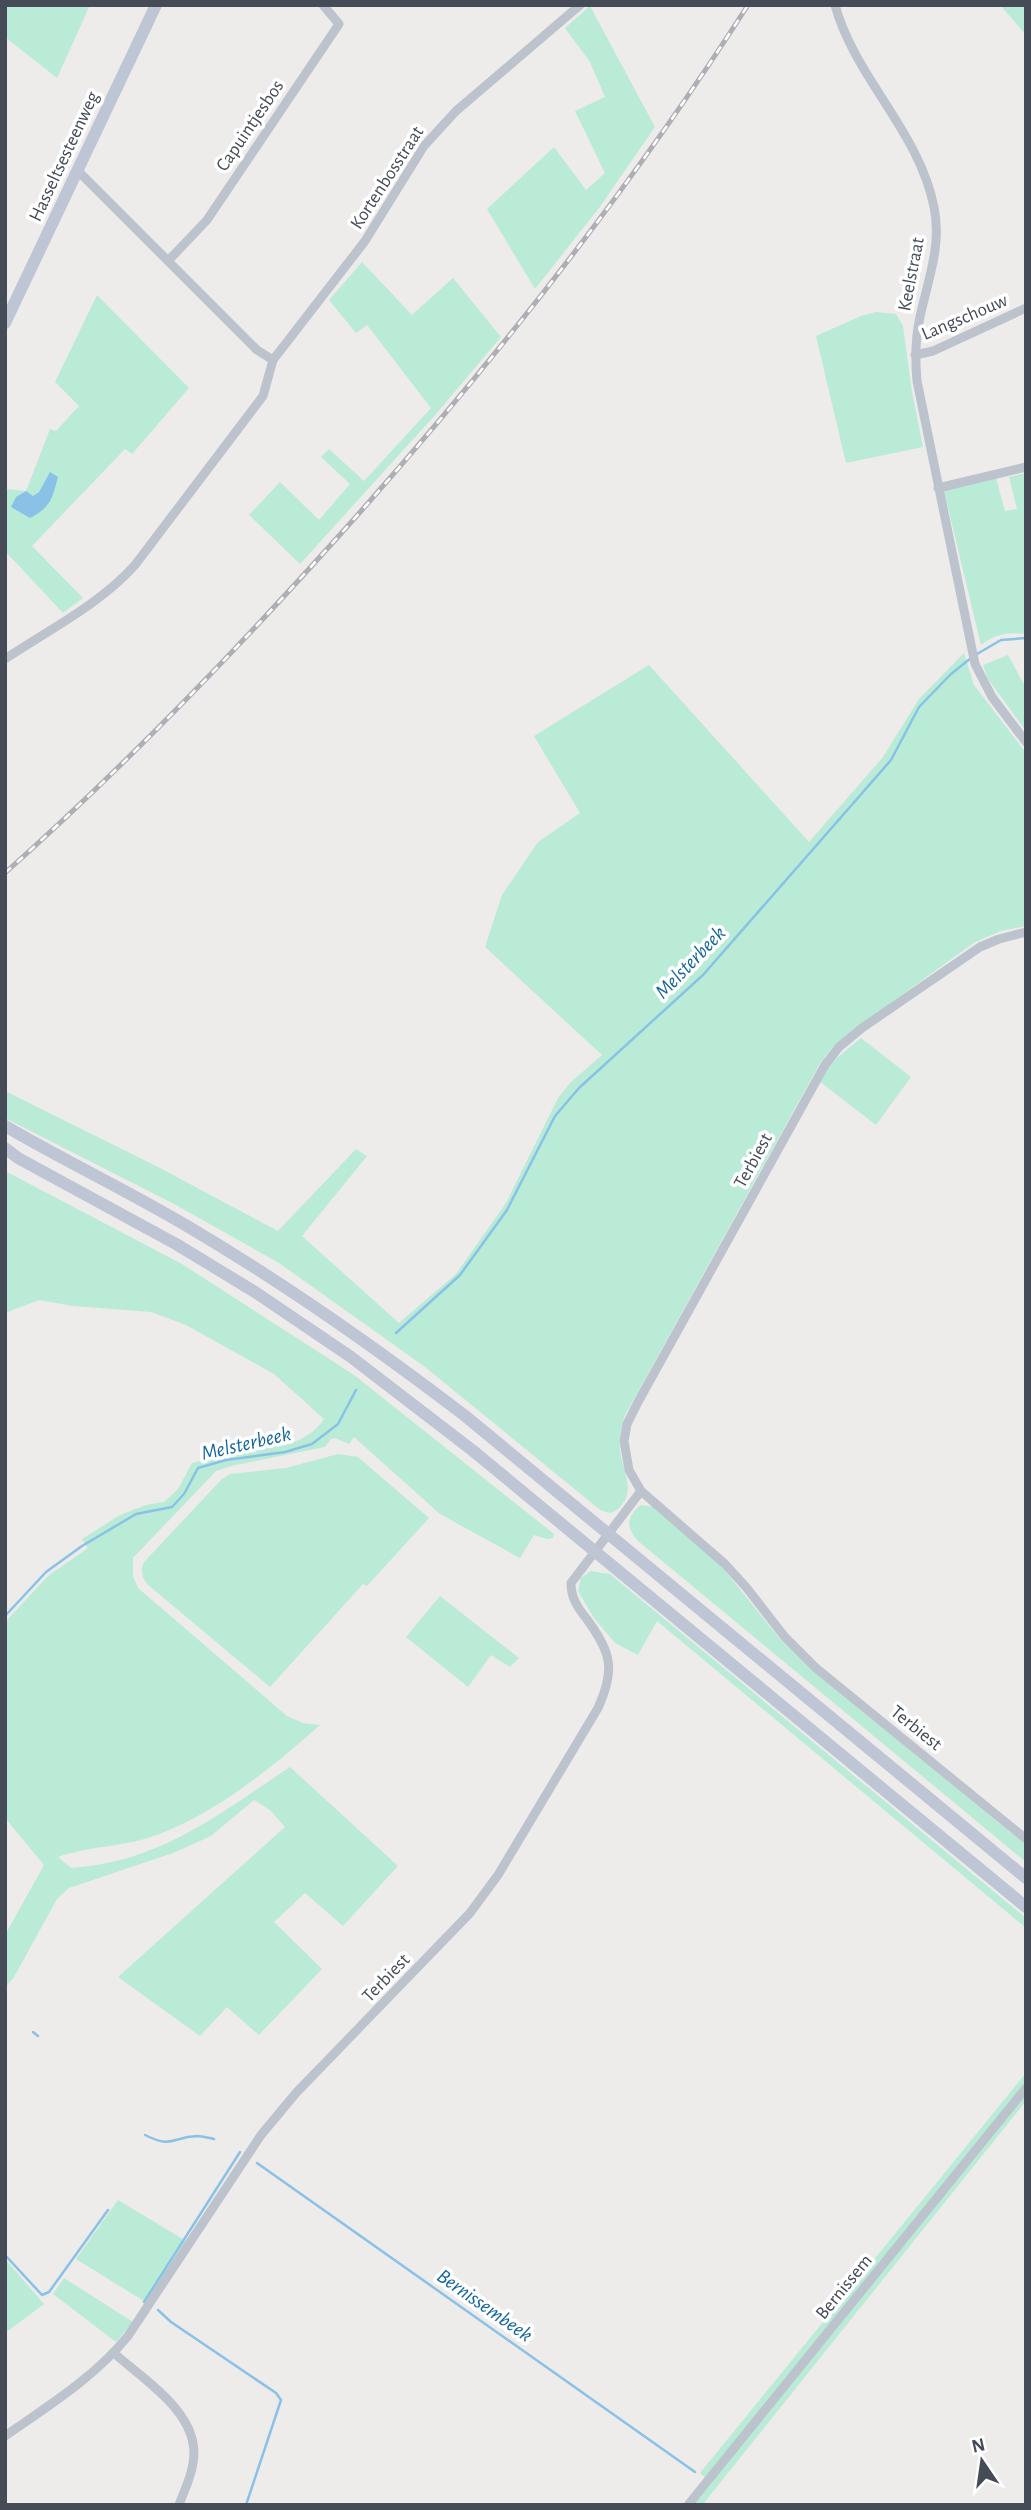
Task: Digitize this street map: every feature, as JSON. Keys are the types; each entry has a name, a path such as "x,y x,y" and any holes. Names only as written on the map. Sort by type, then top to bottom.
{"main road":[{"name":"Hasseltsesteenweg","path":"5,323 156,5"},
{"path":"5,1126 223,1247 381,1353 464,1415 1026,1878"},
{"path":"5,1148 11,1157 176,1244 255,1292 351,1356 472,1450 1026,1907"}],"street":[{"name":"Capuintjesbos","path":"168,261 207,220 339,23 323,5"},
{"name":"Kortenbosstraat","path":"5,659 86,607 128,573 264,396 273,360 365,241 424,146 440,126 580,5"},
{"name":"Keelstraat","path":"835,5 847,42 914,152 931,194 937,230 936,251 920,317 915,355 917,381 975,664 992,697 1026,742"},
{"path":"78,171 257,351 273,360"},
{"name":"Langschouw","path":"915,355 933,351 1026,308"},
{"path":"938,488 1026,467"},
{"name":"Terbiest","path":"1026,932 980,947 862,1028 839,1047 825,1065 627,1424 625,1456 631,1476 641,1491 725,1564 784,1636 816,1668 1026,1839"},
{"name":"Terbiest","path":"5,2437 114,2353 128,2336 261,2135 296,2093 470,1913 498,1875 606,1691 610,1663 600,1636 574,1600 571,1583 641,1491"},
{"name":"Bernissem","path":"688,2505 1026,2088"},
{"path":"114,2353 183,2416 194,2446 194,2462 177,2503"}],"green space":[{"path":"5,5 90,5 57,78 5,37"},
{"path":"1000,5 1026,5 1026,35"},
{"path":"590,6 655,127 599,208 535,289 487,209 554,147 586,190 605,173 575,111 605,97 590,62 565,28"},
{"path":"362,262 412,315 453,278 501,337 436,414 300,564 249,515 280,482 319,520 350,484 321,457 329,449 364,481 431,408 367,325 356,333 329,300"},
{"path":"97,295 189,388 132,454 125,449 32,546 83,598 63,613 5,551 5,489 26,491 50,429 56,431 79,406 55,382"},
{"path":"876,312 896,314 903,326 923,447 846,463 816,336"},
{"path":"1026,473 1026,634 1002,635 981,645 944,491 996,478 1005,511 1017,509 1009,477"},
{"path":"964,653 974,685 1026,753 1026,926 1001,931 975,942 860,1025 831,1049 819,1065 624,1417 620,1446 628,1487 624,1501 614,1512 599,1509 425,1367 279,1263 176,1205 5,1118 5,1091 158,1167 278,1231 356,1149 367,1156 302,1236 399,1323 456,1274 506,1203 558,1098 571,1082 602,1055 485,947 502,895 538,842 580,813 534,736 649,665 809,842 883,757 919,699"},
{"path":"1008,655 1026,688 1026,731 988,679 983,665"},
{"path":"861,1038 911,1077 876,1125 819,1081 831,1063"},
{"path":"5,1171 182,1264 354,1375 554,1534 553,1538 547,1539 534,1535 520,1558 440,1514 354,1437 349,1444 335,1438 325,1447 216,1471 133,1558 133,1576 138,1588 287,1716 303,1723 320,1725 243,1788 202,1814 145,1839 58,1857 71,1868 103,1864 161,1846 213,1818 290,1767 398,1866 343,1926 305,1893 274,1922 322,1969 259,2035 227,2007 200,2036 118,1977 285,1827 270,1810 254,1800 211,1836 173,1853 69,1888 57,1899 14,1977 5,1988 5,1935 44,1865 5,1818 5,1622 48,1576 88,1548 82,1539 120,1515 146,1505 164,1502 178,1489 192,1463 284,1445 306,1436 324,1419 274,1374 186,1325 151,1312 73,1306 39,1300 5,1313"},
{"path":"338,1454 358,1457 429,1518 367,1586 363,1584 270,1687 147,1584 142,1573 143,1565 222,1479 230,1474 286,1468"},
{"path":"641,1505 655,1507 719,1563 779,1638 812,1670 1026,1845 1026,1862 638,1541 629,1522"},
{"path":"591,1571 610,1574 1026,1918 1026,1928 657,1621 638,1655 615,1643 594,1618 578,1591 581,1578"},
{"path":"440,1596 519,1658 510,1667 491,1655 468,1687 406,1637"},
{"path":"1026,2073 1026,2083 706,2478 700,2473"},
{"path":"1026,2093 1026,2101 703,2505 692,2505"},
{"path":"118,2200 186,2241 147,2303 76,2259"},
{"path":"5,2259 44,2304 5,2333"},
{"path":"64,2278 133,2322 116,2342 53,2294"}],"water":[{"path":"50,472 58,477 47,506 30,518 11,507 16,497 26,491 33,496 39,492"}],"waterway":[{"name":"Melsterbeek","path":"977,654 1001,640 1026,638"},
{"name":"Melsterbeek","path":"396,1333 460,1275 507,1210 555,1116 579,1088 703,975 891,760 919,707 971,658"},
{"name":"Melsterbeek","path":"5,1616 46,1572 82,1546 136,1514 172,1507 184,1494 198,1468 226,1460 285,1452 312,1444 338,1424 356,1390"},
{"path":"33,2032 38,2036"},
{"path":"145,2135 167,2142 197,2136 214,2139"},
{"path":"144,2302 240,2152"},
{"name":"Bernissembeek","path":"257,2163 695,2472"},
{"path":"5,2255 42,2295 49,2292 108,2210"},
{"path":"158,2310 171,2322 276,2393 281,2400 246,2505"}],"railway":[{"path":"5,873 92,793 217,668 393,475 501,346 604,213 654,145 748,5"}]}
